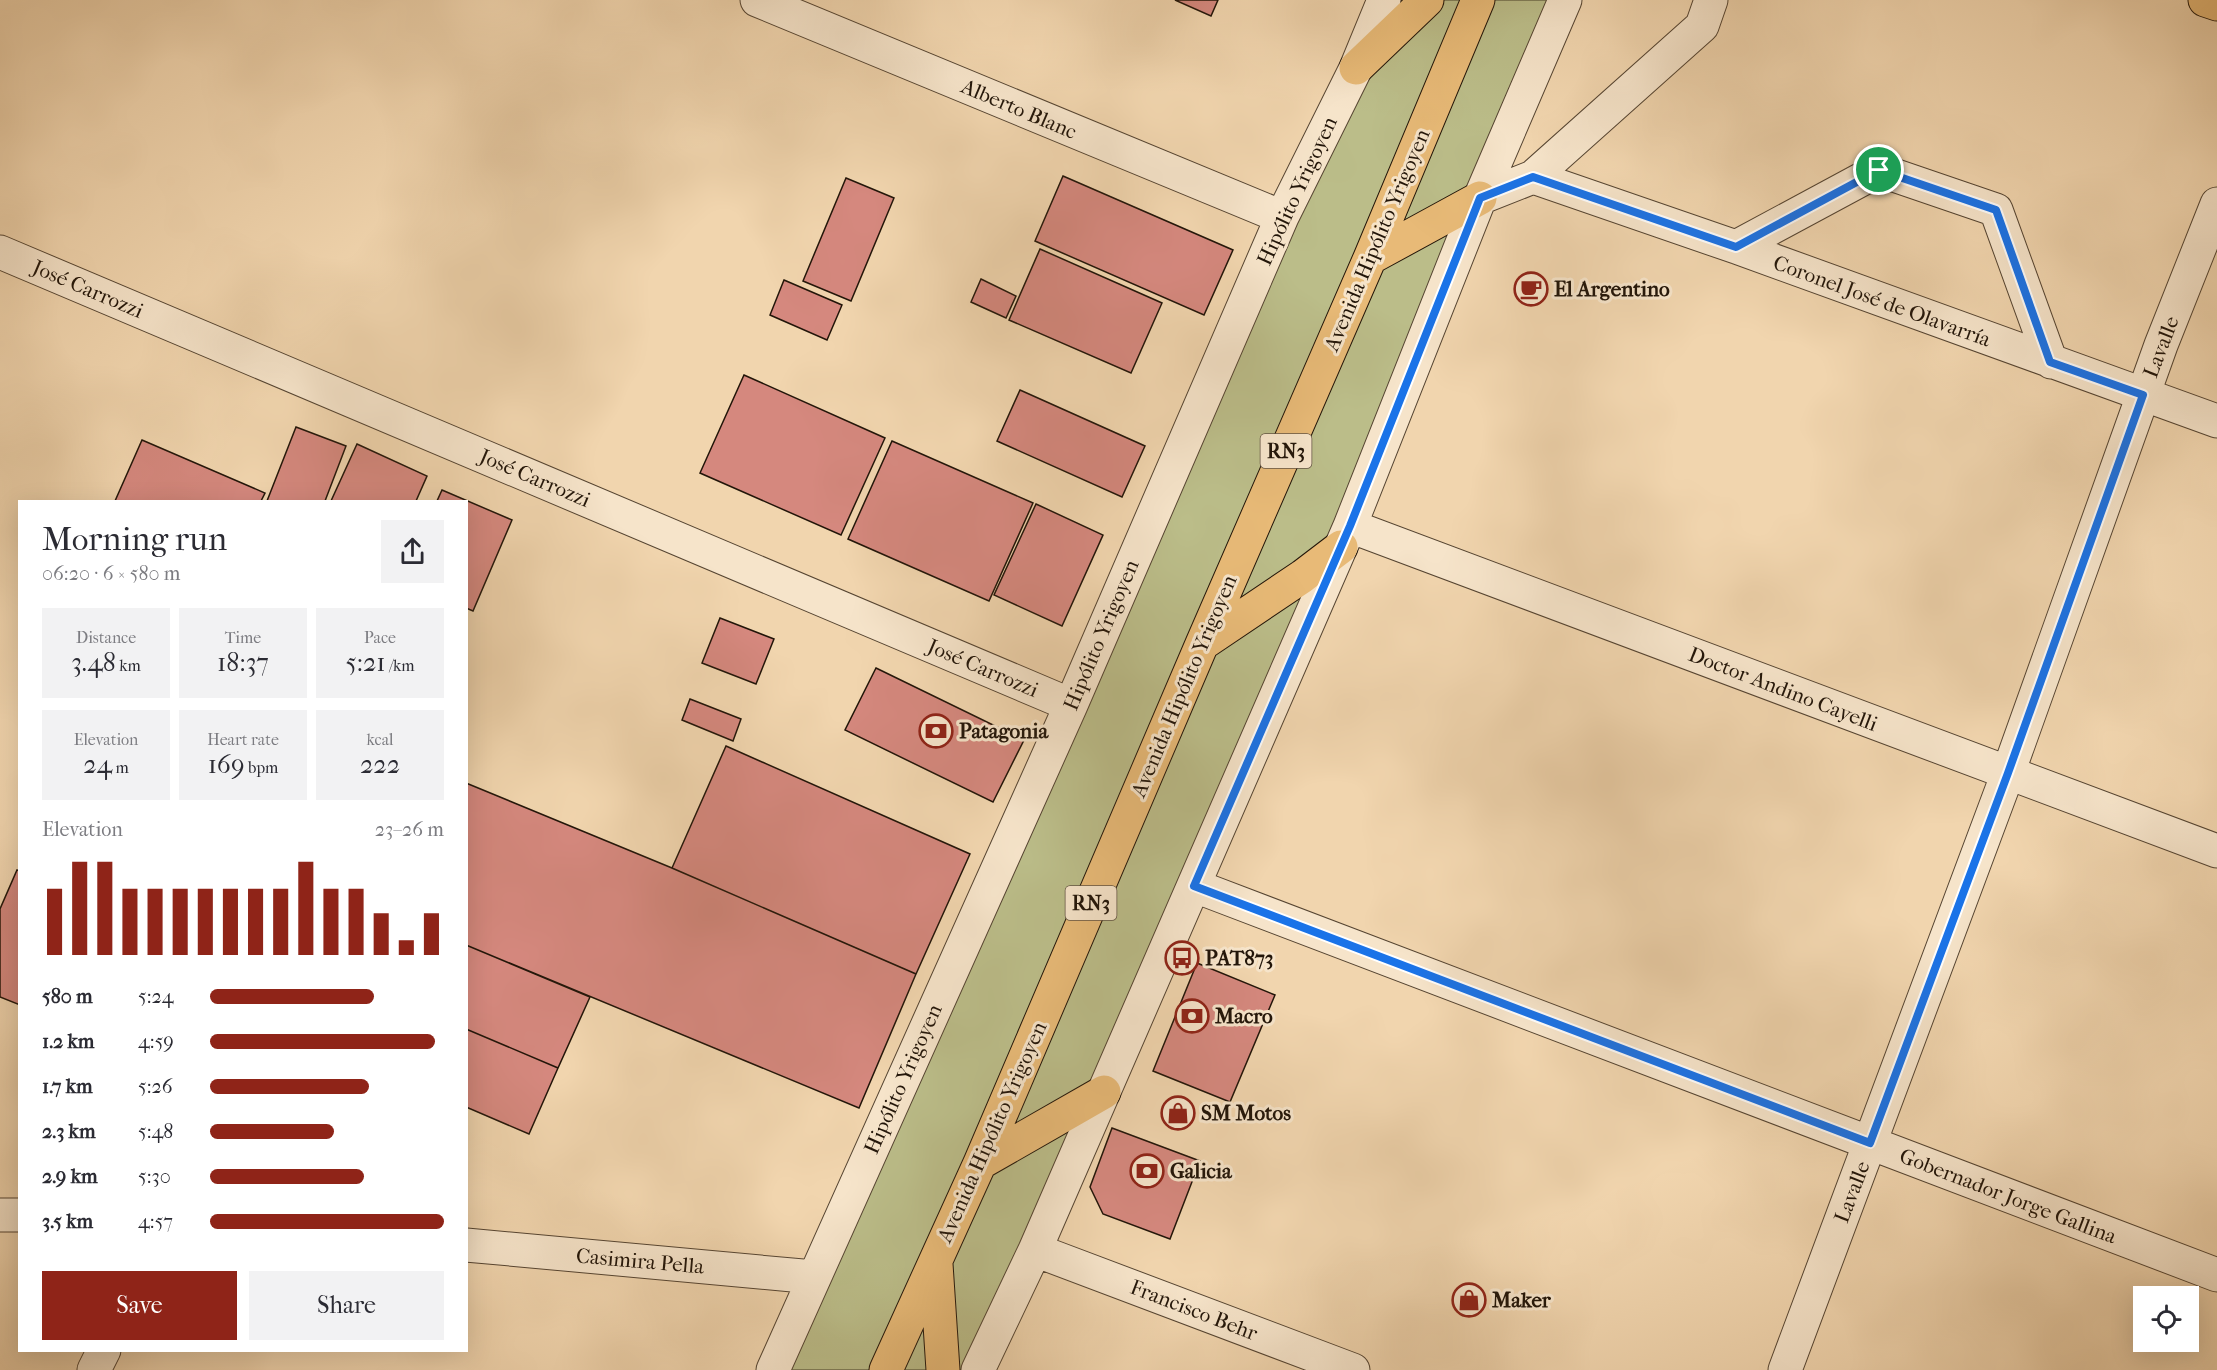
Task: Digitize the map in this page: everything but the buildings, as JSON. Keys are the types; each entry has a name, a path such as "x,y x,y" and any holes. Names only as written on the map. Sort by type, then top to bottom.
{"main road":[{"path":"1356,68 1426,0"},
{"path":"2205,0 2217,4"},
{"name":"Avenida Hipólito Yrigoyen","path":"886,1370 980,1163 1202,644 1479,7"},
{"path":"1370,258 1480,198"},
{"path":"1202,644 1303,576 1345,537"},
{"path":"980,1163 1104,1092"},
{"path":"936,1258 943,1370"}],"street":[{"name":"Alberto Blanc","path":"757,0 1282,217"},
{"name":"Hipólito Yrigoyen","path":"773,1370 1071,705 1282,217 1356,68 1384,0"},
{"path":"978,1370 1035,1250 1345,537 1480,198 1565,0"},
{"path":"1480,198 1533,177 1702,26 1711,0"},
{"path":"1736,247 1879,170 1996,210 2050,362"},
{"name":"Coronel José de Olavarría","path":"1533,177 1736,247 2217,421"},
{"name":"Lavalle","path":"1785,1370 2008,773 2143,395 2217,204"},
{"name":"José Carrozzi","path":"0,252 1071,705"},
{"name":"Doctor Andino Cayelli","path":"1345,537 2008,773 2217,851"},
{"name":"Gobernador Jorge Gallina","path":"1194,886 2217,1275"},
{"path":"0,1215 18,1215"},
{"name":"Casimira Pella","path":"468,1245 814,1277"},
{"name":"Francisco Behr","path":"1035,1250 1353,1370"},
{"path":"94,1370 103,1352"}],"green space":[{"path":"1384,0 1565,0 978,1370 773,1370"}],"place":[{"name":"El Argentino","path":"1531,289"},
{"name":"Patagonia","path":"936,731"},
{"name":"PAT873","path":"1182,958"},
{"name":"Macro","path":"1192,1016"},
{"name":"SM Motos","path":"1178,1113"},
{"name":"Galicia","path":"1147,1171"},
{"name":"Maker","path":"1469,1300"}],"route":[{"path":"1879,170 1996,210 2050,362 2143,395 2008,773 1870,1143 1194,886 1350,526 1480,198 1533,177 1736,247 1879,170"}]}
